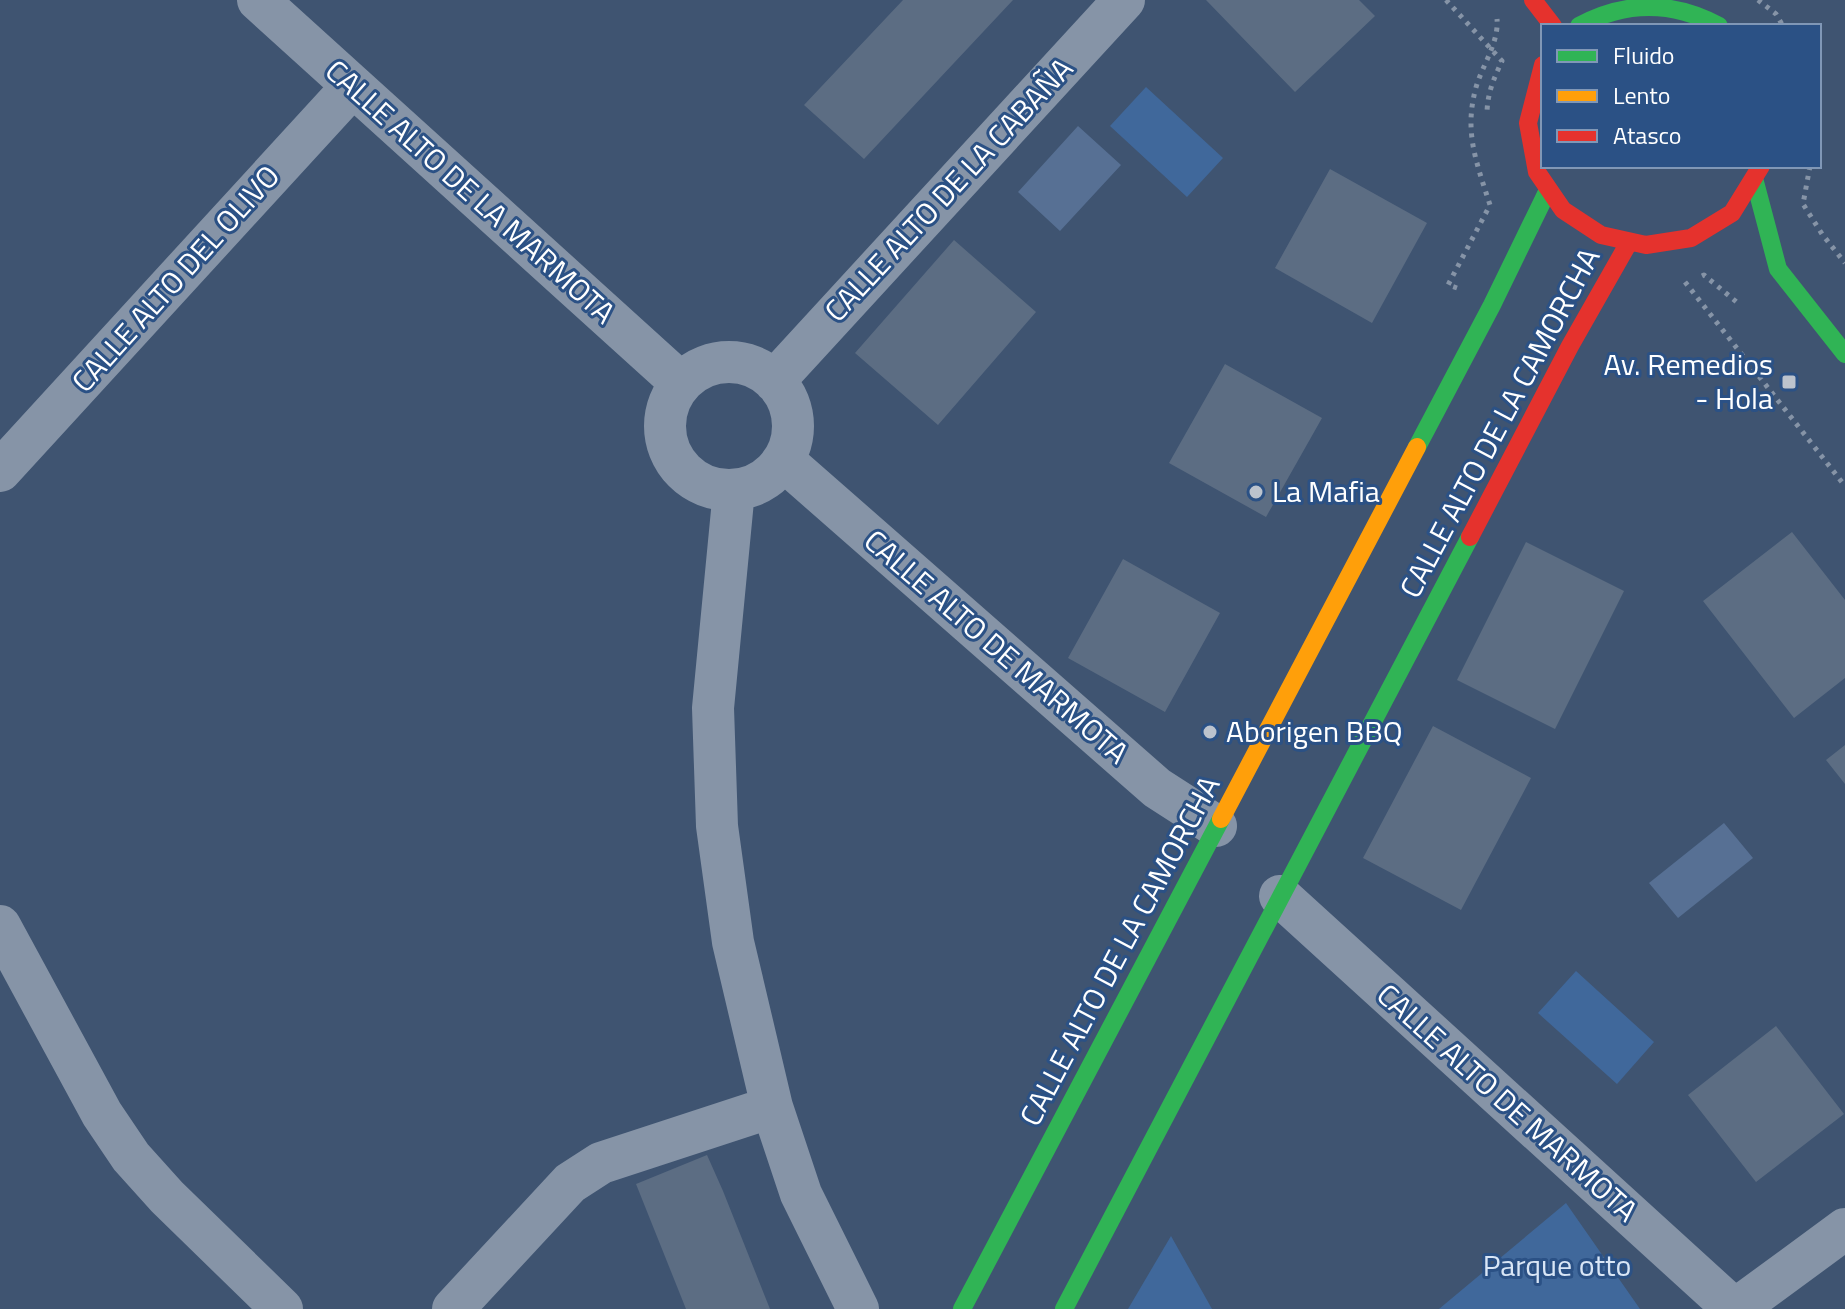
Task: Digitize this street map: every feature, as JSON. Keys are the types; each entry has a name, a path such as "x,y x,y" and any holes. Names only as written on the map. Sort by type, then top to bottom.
{"street":[{"name":"CALLE ALTO DE LA MARMOTA","path":"258,0 681,383"},
{"name":"CALLE ALTO DE LA CABAÑA","path":"774,381 1124,0"},
{"path":"1533,0 1551,24"},
{"path":"1582,24 1609,4 1651,3 1686,9 1715,24"},
{"path":"1541,69 1533,86 1528,113 1528,141 1535,168 1547,192 1569,217 1597,234 1628,244 1655,246 1712,234 1734,210 1758,174"},
{"name":"CALLE ALTO DEL OLIVO","path":"0,471 352,87"},
{"path":"1758,174 1778,269"},
{"name":"CALLE ALTO DE LA CAMORCHA","path":"962,1309 1492,305 1547,192"},
{"name":"CALLE ALTO DE LA CAMORCHA","path":"1064,1309 1570,346 1628,244"},
{"path":"1754,256 1778,269 1845,354"},
{"path":"717,363 738,363 758,369 774,381 785,394 793,427 783,460 770,475 753,485 734,490 701,484 687,475 675,462 665,431 671,397 681,383 697,370 717,363"},
{"name":"CALLE ALTO DE MARMOTA","path":"783,460 1157,788 1216,826"},
{"path":"734,490 713,708 717,826 733,942 772,1107 801,1194 858,1309"},
{"name":"CALLE ALTO DE MARMOTA","path":"1280,896 1749,1305"},
{"path":"0,926 102,1114 131,1157 167,1197 282,1309"},
{"path":"453,1309 580,1176 601,1163 772,1107"},
{"path":"1749,1305 1845,1229"}],"path":[{"path":"1446,0 1502,61 1487,102 1487,126"},
{"path":"1758,0 1776,14 1782,24"},
{"path":"1465,291 1448,285 1490,205 1469,127 1477,85 1496,35 1498,22 1494,12"},
{"path":"1810,168 1803,204 1845,263"},
{"path":"1739,304 1704,275 1685,282 1845,486"}],"green space":[{"path":"1146,87 1223,158 1187,197 1110,126"},
{"path":"1576,971 1654,1042 1617,1084 1538,1013"},
{"name":"Parque otto","path":"1566,1203 1640,1309 1439,1309"},
{"path":"1171,1236 1212,1309 1128,1309"}],"shaded area":[{"path":"1078,126 1121,165 1060,231 1018,192"},
{"path":"1724,823 1753,858 1678,918 1649,883"}],"building":[{"path":"903,0 1013,0 864,159 804,105"},
{"path":"1206,0 1359,0 1375,16 1295,92"},
{"path":"1330,169 1427,223 1372,323 1275,268"},
{"path":"954,240 1036,312 938,425 855,353"},
{"path":"1225,364 1322,418 1266,517 1169,463"},
{"path":"1792,532 1845,600 1845,678 1794,718 1703,601"},
{"path":"1526,542 1624,591 1555,729 1457,680"},
{"path":"1123,559 1220,613 1165,712 1068,658"},
{"path":"1433,726 1531,778 1461,910 1363,858"},
{"path":"1845,745 1845,784 1826,760"},
{"path":"1776,1026 1844,1114 1756,1182 1688,1095"},
{"path":"707,1155 770,1309 686,1309 636,1184"}],"traffic: fast":[{"path":"1583,24 1614,12 1649,7 1684,12 1715,24"},
{"path":"1755,182 1778,269 1845,354"},
{"path":"1417,447 1547,192"},
{"path":"1064,1309 1470,537"},
{"path":"962,1309 1221,819"}],"traffic: slow":[{"path":"1221,819 1417,447"}],"traffic: jam":[{"path":"1533,0 1551,24"},
{"path":"1541,73 1528,123 1537,172 1563,210 1601,235 1646,245 1691,238 1732,213 1760,168"},
{"path":"1470,537 1570,346 1628,244"}],"place":[{"name":"Av. Remedios - Hola","path":"1789,382"},
{"name":"La Mafia","path":"1256,492"},
{"name":"Aborigen BBQ","path":"1210,732"}]}
